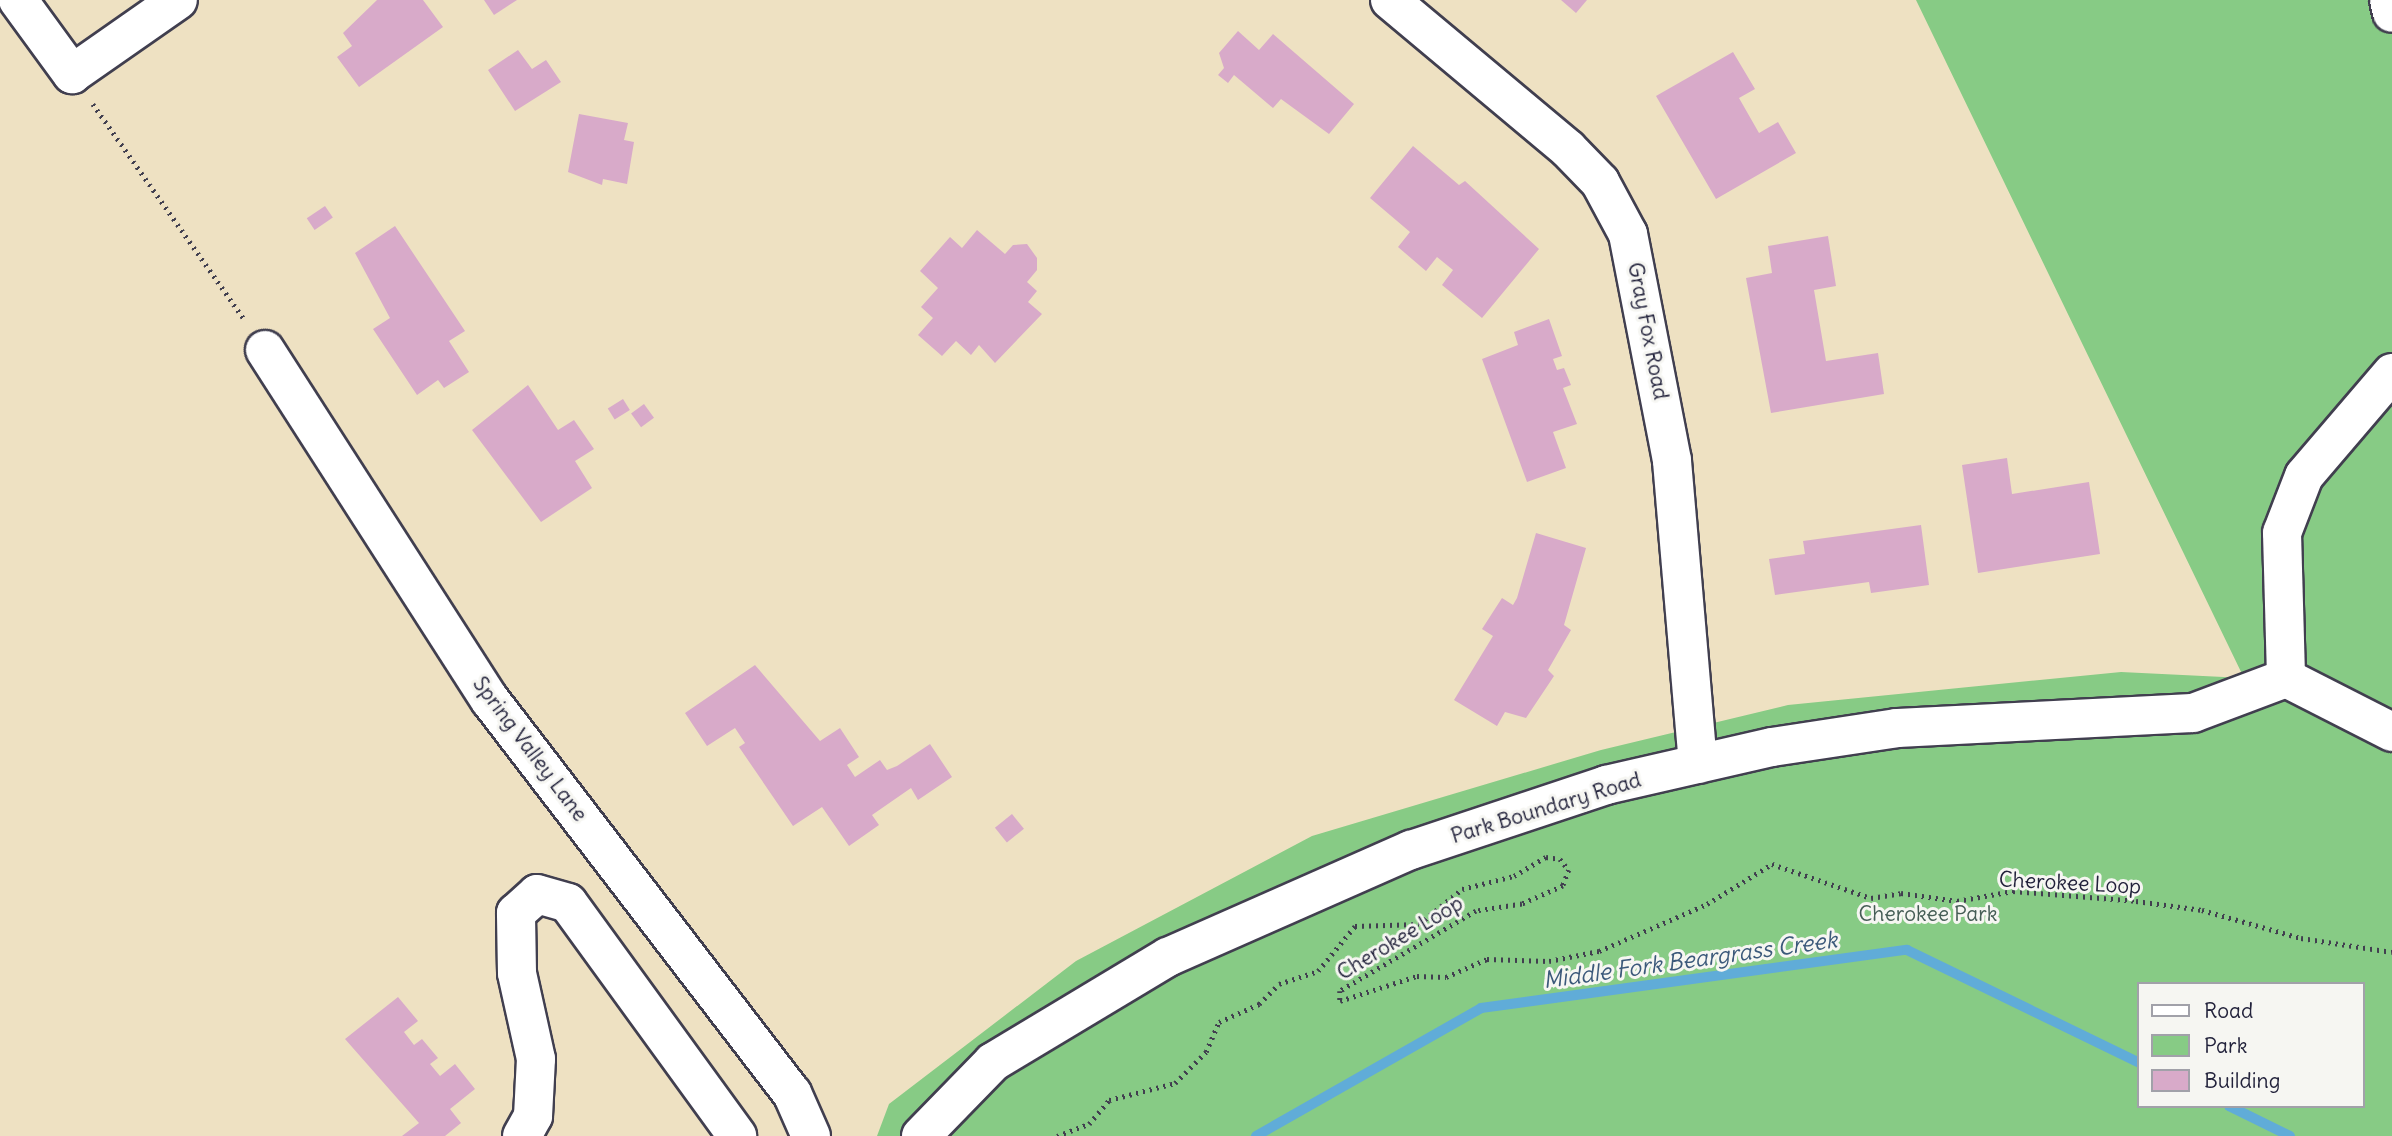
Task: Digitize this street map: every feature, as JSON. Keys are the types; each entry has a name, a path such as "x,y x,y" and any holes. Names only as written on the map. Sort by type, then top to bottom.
{"street":[{"path":"18,0 72,74 178,0"},
{"name":"Gray Fox Road","path":"1390,0 1569,149 1600,182 1628,234 1672,461 1698,764"},
{"path":"2389,0 2392,13"},
{"name":"Spring Valley Lane","path":"265,350 490,700 792,1093 811,1136"},
{"path":"2392,373 2304,476 2287,512 2282,533 2286,678 2392,732"},
{"name":"Park Boundary Road","path":"921,1136 993,1062 1063,1016 1264,911 1411,850 1606,785 1772,747 1978,720 2193,713 2286,678"},
{"path":"522,1136 533,1116 536,1059 517,973 516,913 537,894 568,902 737,1136"}],"path":[{"path":"72,74 265,350"},
{"name":"Cherokee Loop","path":"1057,1136 1089,1124 1110,1100 1175,1083 1206,1052 1219,1022 1259,1004 1279,984 1318,971 1354,926 1419,924 1462,889 1514,876 1546,857 1560,859 1569,870 1563,886 1522,904 1476,911 1340,991 1340,1000 1417,976 1446,977 1487,959 1549,961 1599,951 1707,904 1767,864 1825,877 1871,898 1901,892 1957,901 2013,891 2136,901 2202,909 2301,939 2392,953"}],"green space":[{"name":"Cherokee Park","path":"1916,0 2392,0 2392,1136 877,1136 889,1104 1076,961 1312,836 1601,750 1788,705 2121,672 2244,678"}],"building":[{"path":"377,0 423,0 443,27 359,87 337,57 352,46 343,33"},
{"path":"484,0 517,0 494,15"},
{"path":"1561,0 1587,0 1576,13"},
{"path":"1238,31 1259,50 1273,34 1354,104 1329,134 1281,99 1273,108 1234,75 1228,83 1218,75 1224,68 1219,53"},
{"path":"518,50 532,69 546,60 561,82 515,111 488,70"},
{"path":"1733,52 1755,89 1739,98 1759,133 1778,122 1796,153 1716,199 1656,96"},
{"path":"579,114 628,123 624,140 634,142 627,184 603,179 602,185 568,172"},
{"path":"1413,146 1459,185 1465,181 1539,249 1482,318 1442,285 1453,270 1437,257 1426,271 1398,247 1410,232 1370,198"},
{"path":"325,206 333,218 315,230 307,218"},
{"path":"395,226 465,331 449,341 469,372 444,388 438,380 417,395 373,329 390,318 355,253"},
{"path":"977,230 1005,254 1013,245 1027,244 1037,258 1037,270 1027,282 1037,291 1028,302 1042,314 995,363 979,345 971,355 956,341 942,356 918,335 933,318 921,307 938,288 920,271 950,237 962,248"},
{"path":"1828,236 1836,286 1814,290 1826,361 1878,353 1884,394 1771,413 1746,278 1772,273 1768,246"},
{"path":"1549,319 1562,356 1553,359 1557,370 1564,368 1571,385 1563,388 1577,424 1553,432 1566,468 1527,482 1482,359 1518,345 1514,332"},
{"path":"528,385 558,430 574,420 594,449 575,461 592,488 541,522 472,430"},
{"path":"623,399 630,410 615,420 608,409"},
{"path":"644,404 654,418 641,427 631,413"},
{"path":"2007,458 2012,494 2089,482 2100,554 1978,573 1962,465"},
{"path":"1921,525 1929,585 1871,593 1869,582 1775,595 1769,559 1805,554 1803,541"},
{"path":"1536,533 1586,548 1564,625 1571,630 1548,670 1554,676 1526,718 1505,712 1497,726 1454,700 1493,636 1482,629 1502,598 1513,605 1517,598"},
{"path":"755,665 820,741 840,728 859,757 847,765 855,777 880,760 887,770 897,766 930,744 952,777 918,800 911,788 872,815 879,825 849,846 822,807 793,826 739,747 745,743 735,728 707,746 685,713"},
{"path":"1012,814 1024,829 1007,843 995,828"},
{"path":"398,997 418,1021 404,1032 414,1045 422,1039 438,1058 430,1064 440,1076 455,1064 475,1089 450,1109 461,1123 445,1136 402,1136 419,1123 345,1039"}],"waterway":[{"name":"Middle Fork Beargrass Creek","path":"1256,1136 1481,1008 1907,950 2136,1061"},
{"name":"Middle Fork Beargrass Creek","path":"2233,1108 2290,1136"}]}
